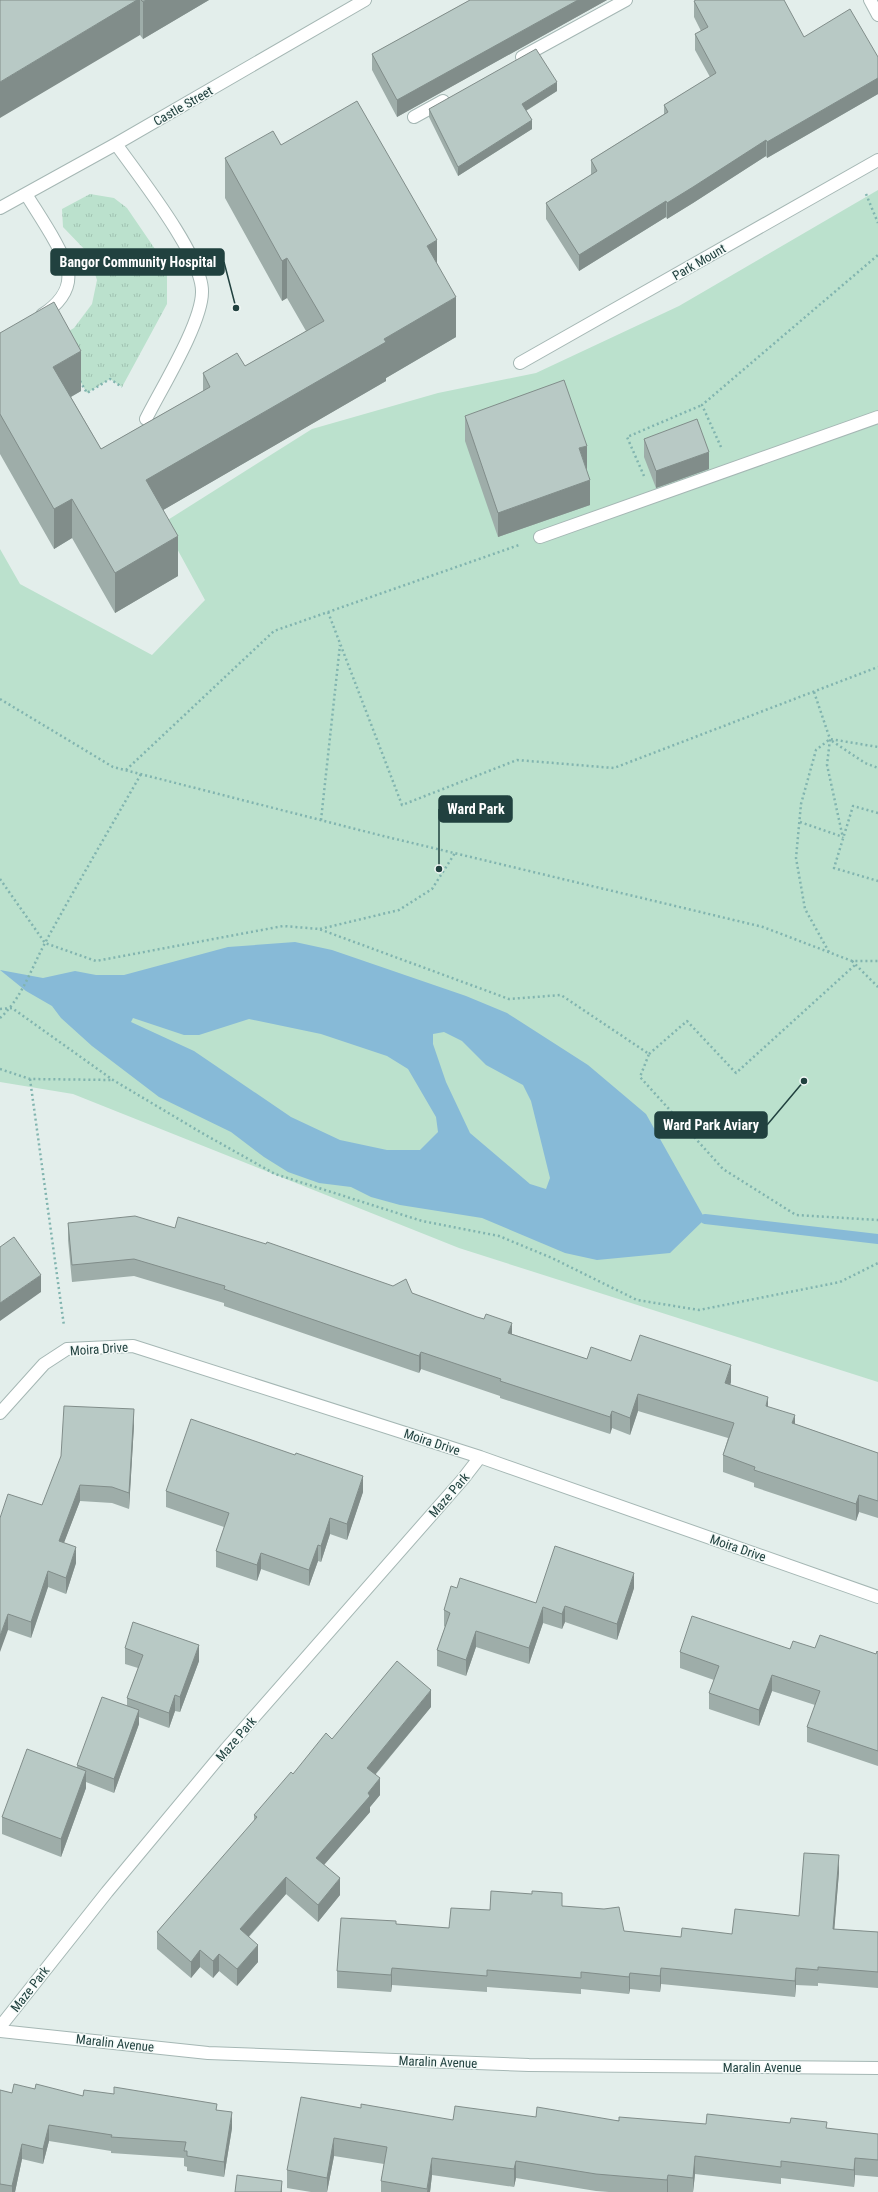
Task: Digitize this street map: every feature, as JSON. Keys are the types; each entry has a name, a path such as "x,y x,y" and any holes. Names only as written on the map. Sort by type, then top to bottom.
{"street":[{"name":"Castle Street","path":"0,208 116,144 363,0"},
{"path":"510,64 626,0"},
{"path":"870,0 878,15"},
{"path":"414,117 455,94"},
{"path":"116,144 161,206 196,263 202,292 194,324 146,419"},
{"name":"Park Mount","path":"520,363 878,160"},
{"path":"26,194 62,256 68,273 64,293 54,307 30,321"},
{"path":"540,537 878,417"},
{"name":"Moira Drive","path":"0,1413 44,1364 67,1349 133,1346 480,1457 878,1597"},
{"name":"Maze Park","path":"0,2027 107,1892 221,1755 458,1485 480,1457"},
{"name":"Maralin Avenue","path":"0,2031 208,2053 528,2065 878,2068"}],"path":[{"path":"856,172 878,223"},
{"path":"653,497 627,437 702,405 878,254"},
{"path":"79,380 87,393 110,379 122,387"},
{"path":"702,405 731,470"},
{"path":"126,770 274,631 540,537"},
{"path":"328,612 402,805 517,760 614,768 878,667"},
{"path":"321,820 341,644"},
{"path":"814,692 830,739 827,765 843,838"},
{"path":"0,699 113,767 455,853 763,927 852,961 878,961"},
{"path":"830,739 866,763 878,768"},
{"path":"829,953 805,910 796,858 801,804 816,750 830,739 878,747"},
{"path":"0,1018 12,1008 45,943 141,774"},
{"path":"878,813 853,806 834,868 878,881"},
{"path":"800,822 843,838"},
{"path":"319,929 399,910 432,889 455,853"},
{"path":"0,879 45,943 96,961 283,926 319,929 509,999 561,995 649,1054"},
{"path":"852,961 878,987"},
{"path":"855,965 736,1073 687,1021 649,1054 640,1077 723,1170 796,1215 878,1220"},
{"path":"0,1009 12,1008 113,1080 275,1174 422,1221 500,1236 552,1258 637,1300 698,1310 840,1282 878,1262"},
{"path":"0,1069 30,1078 113,1080"},
{"path":"30,1078 67,1349"}],"green space":[{"path":"878,190 878,1382 459,1248 73,1094 0,1082 0,549 20,584 152,655 205,600 163,523 312,429 438,393 536,373 679,306"},
{"path":"90,194 114,198 127,208 155,249 167,274 167,304 122,387 110,379 87,393 55,339 74,328 92,304 97,280 88,253 63,227 62,209"}],"water":[{"path":"295,942 332,950 466,996 507,1013 588,1065 646,1114 705,1219 670,1253 597,1260 565,1253 482,1218 400,1205 371,1197 351,1187 319,1183 288,1172 264,1157 231,1132 159,1097 92,1046 61,1018 52,1006 26,991 0,970 43,978 75,971 96,975 124,975 228,947","holes":["133,1018 184,1035 199,1035 249,1019 321,1034 387,1056 408,1069 436,1117 438,1132 420,1150 387,1150 340,1140 291,1117 194,1051 131,1022","444,1032 462,1041 486,1065 523,1085 531,1101 550,1178 546,1189 530,1184 470,1133 446,1082 433,1044 433,1034"]}],"building":[{"path":"0,0 137,0 0,82"},
{"path":"470,0 578,0 397,100 372,54"},
{"path":"784,0 804,37 850,9 878,57 878,78 767,142 766,140 667,203 666,201 579,255 546,203 597,171 591,160 668,112 664,105 716,73 695,34 708,27 694,1"},
{"path":"536,49 557,82 522,104 532,120 458,167 429,109"},
{"path":"357,101 437,240 427,246 456,297 384,339 386,342 146,480 178,536 115,573 72,499 54,509 0,414 0,333 54,302 81,351 53,367 101,449 210,387 203,373 237,353 245,366 324,321 287,258 282,261 225,158 273,131 281,145"},
{"path":"564,380 587,446 579,448 590,480 498,513 465,416"},
{"path":"697,419 709,452 656,471 644,439"},
{"path":"135,1216 175,1228 178,1217 266,1244 267,1242 393,1286 406,1279 412,1293 477,1317 484,1319 486,1314 512,1323 508,1333 587,1359 591,1347 631,1361 640,1335 731,1365 725,1383 768,1397 766,1406 795,1415 792,1423 878,1453 878,1501 859,1495 856,1504 754,1470 755,1467 723,1455 734,1423 638,1394 630,1418 612,1411 610,1417 500,1381 501,1379 421,1352 419,1356 224,1289 225,1286 134,1259 72,1265 68,1223"},
{"path":"14,1237 41,1275 0,1303 0,1247"},
{"path":"64,1406 134,1409 129,1493 112,1487 80,1485 59,1541 76,1547 66,1578 48,1571 31,1622 8,1614 0,1636 0,1518 8,1494 42,1505 61,1456"},
{"path":"191,1419 295,1455 296,1453 363,1476 347,1524 330,1518 321,1546 318,1545 309,1570 261,1553 257,1565 216,1551 229,1513 166,1491"},
{"path":"555,1546 634,1573 617,1624 565,1606 562,1614 543,1607 529,1648 476,1631 466,1660 437,1650 450,1613 444,1610 451,1586 457,1588 460,1578 536,1603"},
{"path":"692,1616 790,1649 793,1641 815,1648 820,1635 876,1654 877,1651 878,1751 807,1727 820,1691 772,1675 759,1710 709,1693 719,1666 680,1652"},
{"path":"133,1622 199,1645 180,1697 175,1695 169,1713 127,1698 143,1655 125,1648"},
{"path":"397,1661 431,1690 367,1768 380,1778 368,1793 370,1796 316,1858 340,1878 318,1905 286,1877 240,1929 258,1945 237,1969 219,1954 213,1961 200,1950 191,1962 157,1932 257,1817 254,1815 291,1772 293,1774 326,1733 332,1739"},
{"path":"102,1697 139,1710 114,1779 77,1765"},
{"path":"27,1749 86,1771 61,1839 2,1817"},
{"path":"804,1853 839,1855 833,1929 878,1932 878,1972 818,1967 818,1970 796,1968 795,1981 661,1968 660,1976 630,1973 629,1977 581,1972 581,1978 487,1970 487,1976 392,1968 391,1975 337,1971 341,1918 396,1921 396,1924 449,1928 451,1908 490,1910 491,1891 532,1894 532,1891 562,1893 562,1906 604,1909 619,1907 624,1931 681,1937 682,1928 732,1934 735,1909 799,1916"},
{"path":"14,2084 35,2089 36,2084 83,2096 84,2090 114,2094 114,2087 217,2104 216,2110 232,2112 224,2162 187,2156 187,2151 184,2151 186,2142 111,2137 112,2135 49,2125 43,2149 22,2144 12,2186 0,2184 0,2090 12,2093"},
{"path":"301,2097 361,2108 361,2104 453,2120 455,2106 536,2117 537,2107 619,2121 619,2117 706,2124 707,2114 790,2123 791,2118 827,2122 826,2128 878,2134 878,2160 855,2158 854,2170 781,2161 781,2167 695,2156 693,2178 668,2175 667,2180 596,2174 516,2161 514,2169 432,2158 427,2189 381,2181 387,2147 334,2138 327,2178 287,2170"},
{"path":"237,2175 282,2181 281,2192 235,2192"}],"waterway":[{"path":"705,1219 878,1239"}],"place":[{"name":"Bangor Community Hospital","path":"236,308"},
{"name":"Ward Park","path":"439,869"},
{"name":"Ward Park Aviary","path":"804,1081"}]}
